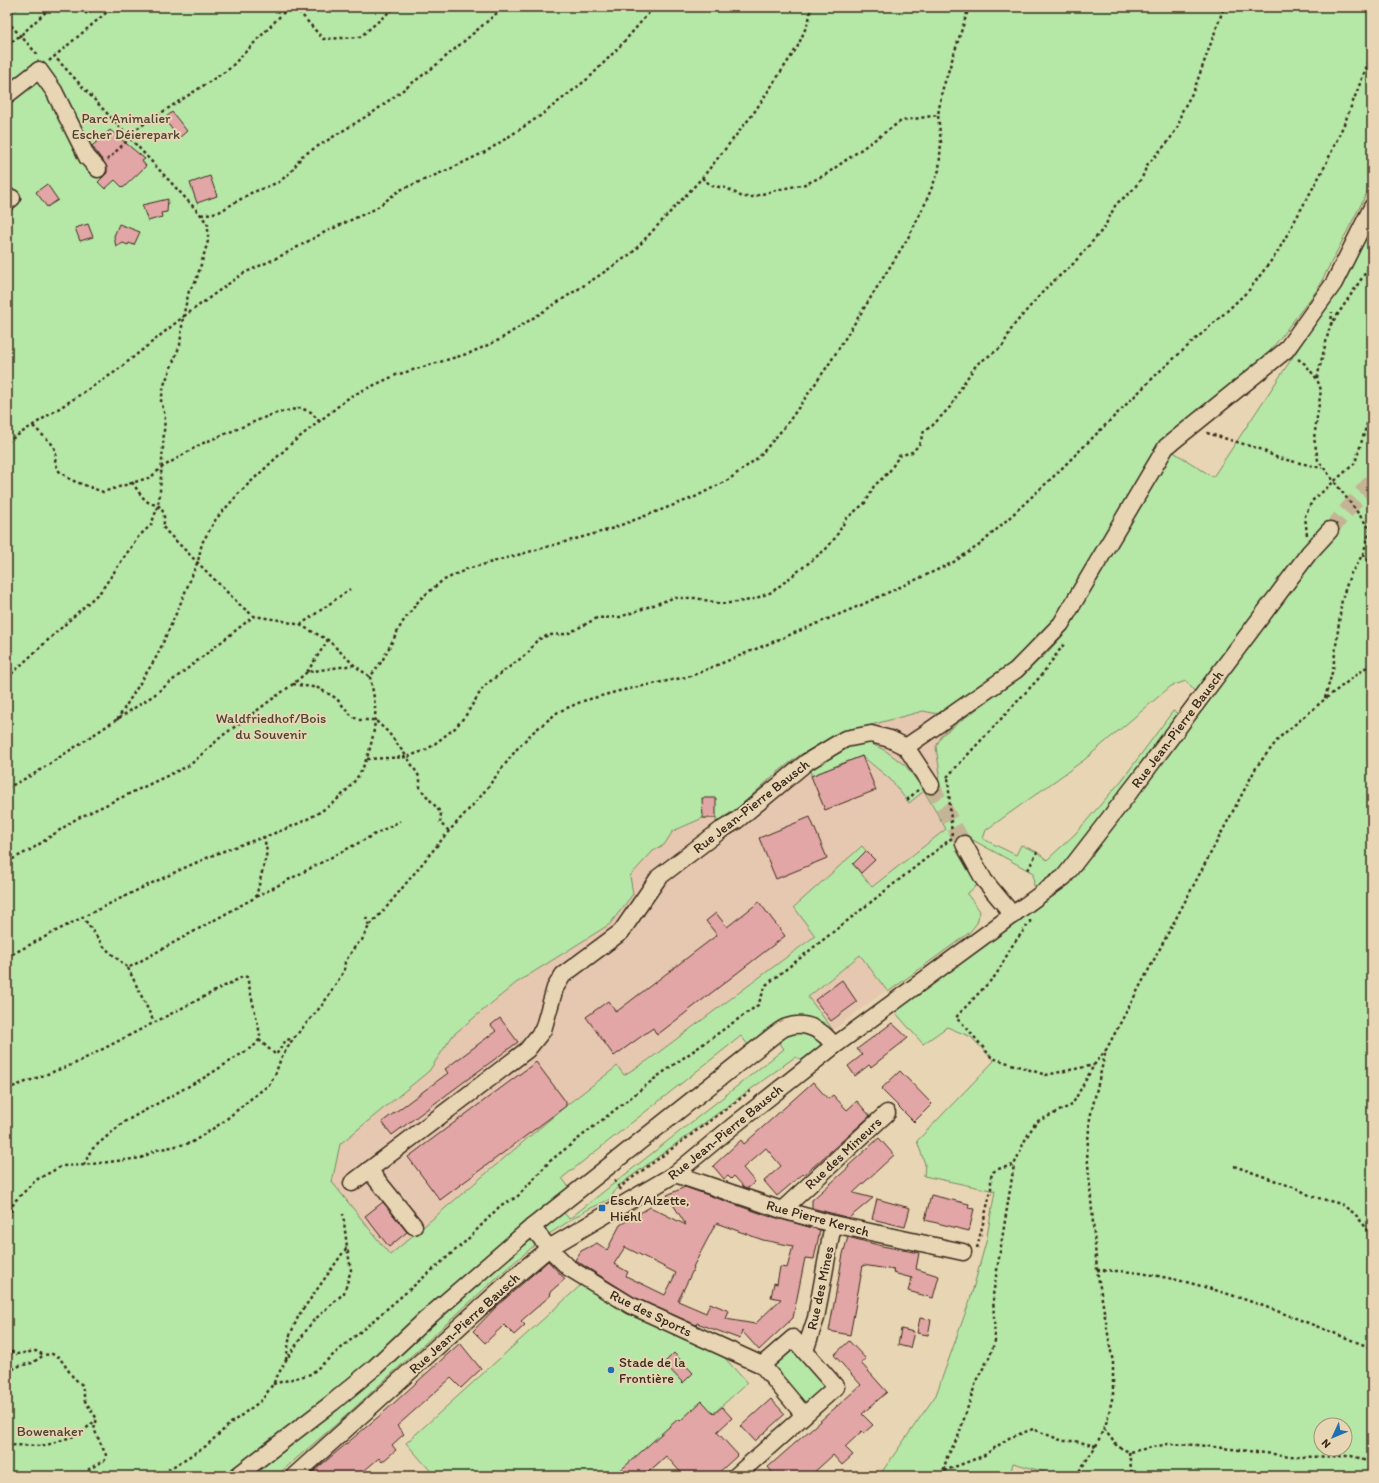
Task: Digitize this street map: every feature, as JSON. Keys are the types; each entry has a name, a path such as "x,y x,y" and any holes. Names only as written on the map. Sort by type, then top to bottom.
{"street":[{"path":"7,95 40,64 87,157 98,169"},
{"path":"932,785 906,747 1016,670 1061,624 1166,447 1286,350 1334,284 1372,207"},
{"name":"Rue Jean-Pierre Bausch","path":"294,1476 511,1280 549,1248 676,1174 733,1126 834,1046 1064,877 1139,780 1309,553 1330,530"},
{"name":"Rue Jean-Pierre Bausch","path":"352,1183 527,1050 543,1030 555,988 563,975 621,932 659,877 721,830 736,821 807,762 845,739 871,734 890,739 906,747"},
{"path":"964,844 984,880 1013,915"},
{"path":"237,1476 332,1403 374,1368 425,1320 532,1227 555,1202 774,1035 788,1027 804,1025 819,1030 834,1046"},
{"name":"Rue des Mineurs","path":"782,1210 887,1113"},
{"path":"369,1170 414,1226"},
{"name":"Rue Pierre Kersch","path":"676,1174 782,1210 833,1224 963,1252"},
{"name":"Rue des Mines","path":"805,1351 816,1318 833,1224"},
{"name":"Rue des Sports","path":"532,1227 549,1248 569,1268 630,1305 762,1365"},
{"path":"736,1476 836,1387 793,1338 762,1365 804,1414"}],"path":[{"path":"7,18 18,7"},
{"path":"7,45 51,7"},
{"path":"74,7 88,14 92,7"},
{"path":"7,678 101,591 138,537 151,525 158,506 165,416 161,401 164,385 180,345 183,317 189,291 196,281 208,241 208,225 200,215 54,56 113,7"},
{"path":"127,135 229,69 289,7"},
{"path":"295,7 323,39 360,37 395,7"},
{"path":"200,215 219,212 251,194 279,182 292,172 302,156 375,111 435,66 504,7"},
{"path":"7,442 115,372 183,317 242,274 375,208 400,190 487,151 540,116 590,77 622,44 654,7"},
{"path":"117,720 157,656 198,561 202,543 216,519 247,486 292,443 351,396 396,376 470,353 506,336 600,276 632,253 702,178 753,114 798,46 808,20 811,7"},
{"path":"370,677 382,661 402,623 420,599 442,581 467,570 608,530 695,497 728,480 759,457 787,424 828,364 908,238 925,204 939,170 941,142 938,115 942,91 969,7"},
{"path":"367,759 407,757 428,749 455,728 466,715 484,686 528,653 537,640 549,635 567,634 597,618 620,617 673,598 696,598 722,604 751,600 772,592 826,549 835,538 847,518 866,502 874,486 889,472 899,456 912,452 919,445 924,431 932,426 951,406 964,381 977,364 1002,347 1012,326 1047,287 1074,264 1104,228 1116,204 1131,192 1142,178 1147,165 1168,142 1179,125 1181,113 1194,90 1224,7"},
{"path":"7,21 20,35 40,64"},
{"path":"7,1223 14,1202 36,1180 62,1166 84,1165 141,1158 156,1150 191,1143 223,1122 269,1085 275,1076 281,1058 293,1038 324,1004 344,971 345,962 356,945 362,940 369,926 385,909 449,831 481,796 516,750 532,733 558,712 583,701 619,691 691,676 859,606 952,563 981,544 1053,477 1160,371 1249,290 1277,253 1324,166 1345,122 1372,53"},
{"path":"702,178 712,186 727,188 742,197 752,197 806,184 825,175 900,121 938,115"},
{"path":"98,169 130,138"},
{"path":"1317,379 1330,326 1372,263"},
{"path":"1286,350 1305,364 1317,379 1321,390 1314,438 1318,460 1370,529"},
{"path":"33,426 53,445 56,452 55,462 59,471 71,480 103,492 151,477 161,468 201,444 273,414 300,408 311,412 319,421"},
{"path":"1309,553 1305,516 1312,500 1334,483 1355,462 1372,408"},
{"path":"1190,427 1260,449 1278,458 1323,468"},
{"path":"7,957 82,916 212,856 313,817 343,794 356,778 367,759 375,720 375,707 370,677 354,665 328,640 300,625 254,616 242,607 198,561 163,528 165,520 162,509 148,503 132,482"},
{"path":"1325,698 1333,669 1342,599 1350,575 1363,554 1372,524"},
{"path":"1363,554 1368,559 1372,570"},
{"path":"1368,559 1372,555"},
{"path":"300,625 350,589"},
{"path":"7,788 34,774 154,695 254,616"},
{"path":"907,800 948,776 1040,677 1065,642 1065,633 1061,624"},
{"path":"7,862 32,849 76,819 190,765 222,736 307,672 328,640"},
{"path":"942,1476 947,1457 958,1438 978,1380 990,1356 994,1340 993,1295 1014,1165 1026,1138 1036,1122 1072,1105 1094,1065 1106,1050 1257,766 1280,737 1325,698 1372,663"},
{"path":"307,672 354,665"},
{"path":"293,684 318,688 336,698 350,714 358,720 375,720 388,732 407,757 420,778 420,788 441,813 440,822 449,831"},
{"path":"273,1384 311,1374 466,1241 501,1205 516,1197 550,1161 658,1076 758,1005 766,985 952,838 948,776"},
{"path":"128,968 256,897 400,821"},
{"path":"256,897 267,852 264,837"},
{"path":"1028,870 1037,852"},
{"path":"1026,905 1030,913 1030,922 1012,946 996,976 956,1018 965,1026 992,1058 1046,1075 1094,1065"},
{"path":"82,916 105,948 128,968 154,1022"},
{"path":"366,917 369,926"},
{"path":"7,1089 74,1064 244,976 247,977 260,1034 260,1040 255,1045 207,1076 124,1122 91,1150 84,1165"},
{"path":"260,1040 276,1055 286,1040 293,1038"},
{"path":"1076,1476 1096,1446 1104,1430 1113,1394 1113,1363 1097,1270 1087,1152 1090,1118 1106,1050"},
{"path":"628,1203 620,1188 757,1086"},
{"path":"963,1252 976,1255 991,1190 991,1177 993,1172 998,1169 1014,1165"},
{"path":"1234,1166 1296,1188 1311,1196 1341,1204 1356,1214 1372,1236"},
{"path":"158,1476 206,1446 231,1423 262,1400 273,1384 286,1360 312,1322 344,1293 351,1270 343,1214"},
{"path":"286,1360 290,1335 299,1315 347,1247"},
{"path":"1097,1270 1146,1274 1192,1284 1240,1298 1372,1348"},
{"path":"7,1347 10,1351 17,1354 36,1351 44,1355"},
{"path":"7,1372 19,1366 32,1363 44,1355 52,1354 59,1357 73,1376 82,1385 85,1401 97,1419"},
{"path":"7,1443 10,1445 44,1446 78,1434 97,1419"},
{"path":"88,1476 89,1469 105,1460 106,1455 94,1429 97,1419"},
{"path":"944,1472 983,1456 1009,1438 1033,1429 1063,1441 1075,1441 1096,1446"},
{"path":"1104,1430 1117,1446 1129,1452 1168,1444 1197,1445 1299,1457 1351,1456 1372,1464"},
{"path":"1129,1452 1132,1476"}],"shaded area":[{"path":"958,702 967,716 942,735 936,747 940,773 938,780 924,791 870,743 812,776 862,756 890,779 909,803 923,791 946,829 872,887 853,864 866,851 794,907 815,935 647,1061 623,1075 617,1066 568,1104 390,1255 332,1182 340,1144 429,1071 453,1035 516,983 610,924 630,876 653,851 664,845 673,831 703,818 716,818 716,822 800,755 841,733 923,711 938,714"},
{"path":"861,955 886,990 833,1030 808,997"}],"green space":[{"path":"7,7 1372,7 1372,183 1317,290 1267,355 1159,443 1055,620 1004,671 938,714 923,711 841,733 800,755 774,775 738,808 716,822 716,818 703,818 673,831 664,845 653,851 630,876 633,894 610,924 516,983 453,1035 429,1071 340,1144 332,1182 390,1255 568,1104 617,1066 624,1075 647,1061 815,936 794,907 862,846 866,851 853,864 872,887 946,829 924,791 938,780 940,773 936,747 942,735 1017,679 1045,655 1065,633 1172,451 1213,477 1334,295 1372,222 1372,1476 1059,1476 1013,1463 1010,1476 879,1476 936,1395 970,1300 986,1242 995,1191 924,1176 925,1164 917,1141 994,1061 971,1037 947,1027 923,1044 894,1011 1064,877 1034,886 1033,873 971,839 956,850 977,885 967,894 980,911 977,923 969,933 888,992 860,955 808,997 833,1030 820,1040 822,1045 803,1060 795,1057 618,1186 610,1199 585,1211 536,1244 504,1271 340,1421 276,1476 7,1476","holes":["1186,681 1195,692 1179,714 1173,711 1122,780 1075,834 1047,860 1037,852 1021,845 1016,855 983,839 986,830 1084,760 1171,686","774,1035 784,1049 569,1219 559,1206 574,1194 562,1178 741,1036 753,1051"]},
{"path":"870,743 886,751 906,766 924,791 909,803 890,779 862,756 811,776 811,768 849,745"},
{"name":"Stade de la Frontière","path":"581,1285 626,1310 724,1357 747,1383 644,1476 435,1476 406,1443"},
{"path":"793,1345 828,1387 805,1407 769,1366"}],"building":[{"path":"172,112 187,131 179,138 164,119"},
{"path":"110,130 145,159 142,161 146,166 123,188 115,180 105,189 98,182 107,173 107,167 92,146"},
{"path":"210,176 217,196 197,203 190,183"},
{"path":"47,184 58,200 47,207 36,192"},
{"path":"168,199 167,212 161,213 162,217 148,221 142,205"},
{"path":"88,224 93,237 80,241 75,228"},
{"path":"119,224 140,232 134,245 123,243 116,247 114,236"},
{"path":"862,756 876,790 825,810 811,776"},
{"path":"702,798 716,798 716,818 703,818"},
{"path":"810,817 827,858 776,879 759,838"},
{"path":"866,851 875,860 861,873 853,864"},
{"path":"759,902 785,936 657,1035 653,1028 614,1056 586,1017 608,1001 616,1012 717,935 706,921 716,913 727,927"},
{"path":"842,980 857,1002 831,1021 815,1000"},
{"path":"500,1018 518,1042 392,1135 382,1122 448,1073 445,1069 496,1031 491,1025"},
{"path":"892,1023 908,1038 871,1067 869,1065 855,1076 848,1066 862,1055 857,1049"},
{"path":"536,1062 566,1102 566,1106 440,1200 408,1157"},
{"path":"900,1071 932,1104 914,1122 881,1089"},
{"path":"813,1082 828,1099 833,1095 847,1110 857,1101 870,1116 804,1175 803,1174 777,1196 764,1181 781,1166 766,1148 743,1168 755,1182 748,1188 744,1187 734,1176 731,1179 728,1176 724,1179 713,1166 741,1140 744,1144"},
{"path":"879,1138 894,1155 853,1193 873,1198 849,1218 812,1208 812,1200"},
{"path":"685,1187 771,1217 770,1216 820,1230 814,1259 805,1258 793,1318 759,1350 742,1331 740,1339 697,1323 696,1325 634,1297 575,1260 581,1251 597,1243 607,1250 620,1225 650,1207 686,1225 667,1195","holes":["716,1223 763,1240 793,1246 787,1268 780,1267 777,1284 774,1283 771,1297 781,1299 755,1324 726,1319 729,1311 710,1303 706,1313 678,1301 694,1268 693,1267","625,1247 676,1273 665,1295 626,1276 628,1272 614,1264"]},
{"path":"931,1195 969,1204 968,1208 974,1209 969,1231 925,1220"},
{"path":"877,1199 910,1208 905,1227 872,1219"},
{"path":"383,1202 407,1232 389,1247 365,1216"},
{"path":"848,1237 882,1246 919,1253 916,1269 939,1276 933,1298 908,1291 912,1278 893,1273 894,1270 863,1265 850,1335 829,1331 843,1254"},
{"path":"548,1261 565,1279 549,1293 551,1295 521,1321 525,1325 514,1335 504,1325 485,1343 473,1331 498,1305"},
{"path":"920,1318 931,1320 928,1335 917,1333"},
{"path":"901,1329 914,1332 910,1348 898,1345"},
{"path":"849,1341 866,1359 861,1363 887,1392 862,1414 873,1425 864,1433 862,1431 845,1447 853,1455 842,1465 833,1455 810,1476 775,1476 768,1467 861,1385 834,1355"},
{"path":"460,1343 481,1369 461,1388 451,1378 397,1426 404,1434 392,1445 396,1450 382,1462 379,1458 358,1476 308,1476 384,1412"},
{"path":"674,1353 693,1373 683,1383 664,1363"},
{"path":"771,1399 785,1414 755,1441 741,1426"},
{"path":"702,1401 714,1414 722,1407 732,1418 717,1432 738,1455 715,1476 684,1476 666,1456 644,1476 614,1476 678,1419 680,1421"}],"tunnel":[{"path":"1330,530 1372,481"},
{"path":"931,785 964,844"}],"place":[{"name":"Esch/Alzette, Hiehl","path":"602,1208"},
{"name":"Stade de la Frontière","path":"611,1370"}],"park label":[{"name":"Parc Animalier Escher Déierepark","path":"126,126"},
{"name":"Waldfriedhof/Bois du Souvenir","path":"271,726"},
{"name":"Bowenaker","path":"50,1431"}]}
